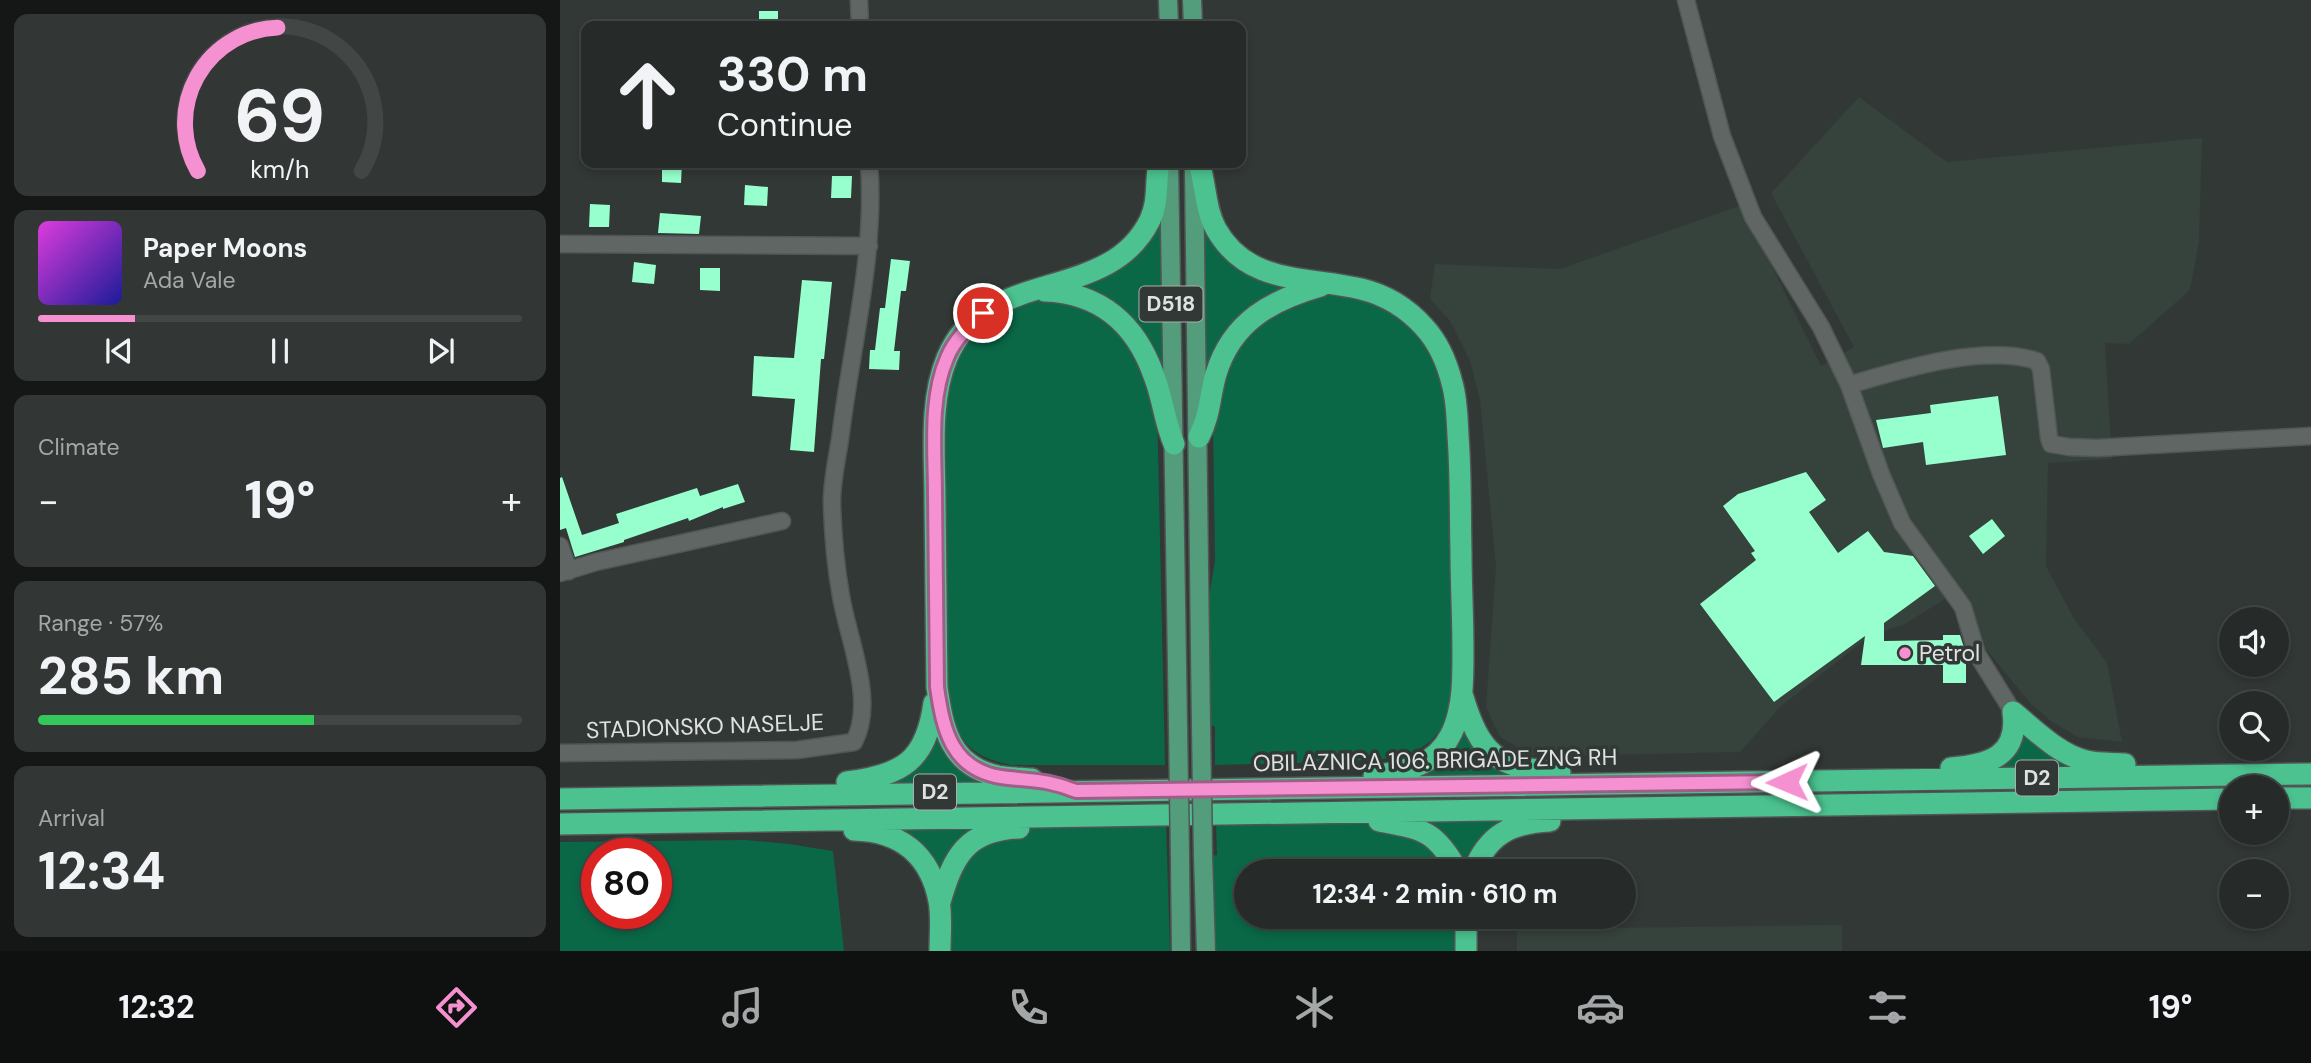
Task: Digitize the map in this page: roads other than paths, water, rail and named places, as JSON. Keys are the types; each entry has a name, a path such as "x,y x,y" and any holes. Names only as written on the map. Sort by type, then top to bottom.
{"highway":[{"path":"1076,791 1045,780 1000,777 981,771 967,762 947,737 937,687 935,476 936,414 940,379 947,358 967,327 983,313 999,302 1099,269 1131,246 1143,233 1157,200 1159,168"},
{"path":"1197,168 1210,215 1226,244 1241,259 1279,276 1359,289 1396,303 1412,314 1438,346 1456,403 1460,466 1462,692 1471,724 1481,742 1510,765 1578,775 1606,784"},
{"path":"1199,437 1210,410 1217,371 1235,338 1263,310 1279,300 1326,285"},
{"path":"1032,291 1062,292 1083,297 1117,316 1144,350 1174,444"},
{"path":"795,794 817,787 875,779 906,765 918,753 926,739 932,721 937,687"},
{"path":"1331,787 1359,778 1406,771 1424,764 1440,752 1450,736 1462,692"},
{"path":"2013,712 2057,747 2087,761 2156,766 2187,776"},
{"path":"1887,780 1926,769 1981,764 1997,758 2007,750 2012,739 2015,726 2013,712"},
{"name":"OBILAZNICA 106. BRIGADE ZNG RH","path":"560,799 2311,774"},
{"path":"2289,799 2311,798"},
{"name":"D2","path":"560,824 2219,799"},
{"path":"1479,859 1496,836 1513,827 1528,822 1583,817 1604,808"},
{"path":"1336,812 1414,827 1432,837 1450,859"},
{"path":"940,902 954,861 963,848 975,839 1006,828 1072,816"},
{"path":"799,820 838,829 874,830 899,839 914,850 932,876 940,902 940,951"},
{"path":"1466,929 1466,951"}],"main road":[{"path":"1168,0 1169,21"},
{"path":"1192,0 1193,21"},
{"name":"D518","path":"1169,168 1181,951"},
{"name":"D518","path":"1196,168 1201,726 1206,951"}],"street":[{"path":"859,0 860,21"},
{"path":"1686,0 1722,136 1740,186 1764,237 1821,327 1849,385 1902,523 1963,607 1977,654 2013,712"},
{"name":"STADIONSKO NASELJE","path":"560,753 797,750 854,742 861,729 859,675 841,596 832,504 869,246 872,200 869,168"},
{"path":"560,244 869,246"},
{"path":"1849,385 1895,371 1969,356 2006,355 2037,361 2041,369 2051,444 2097,448 2311,436"},
{"path":"560,546 564,572 596,562 782,521"}],"place":[{"name":"Petrol","path":"1905,653"}]}
